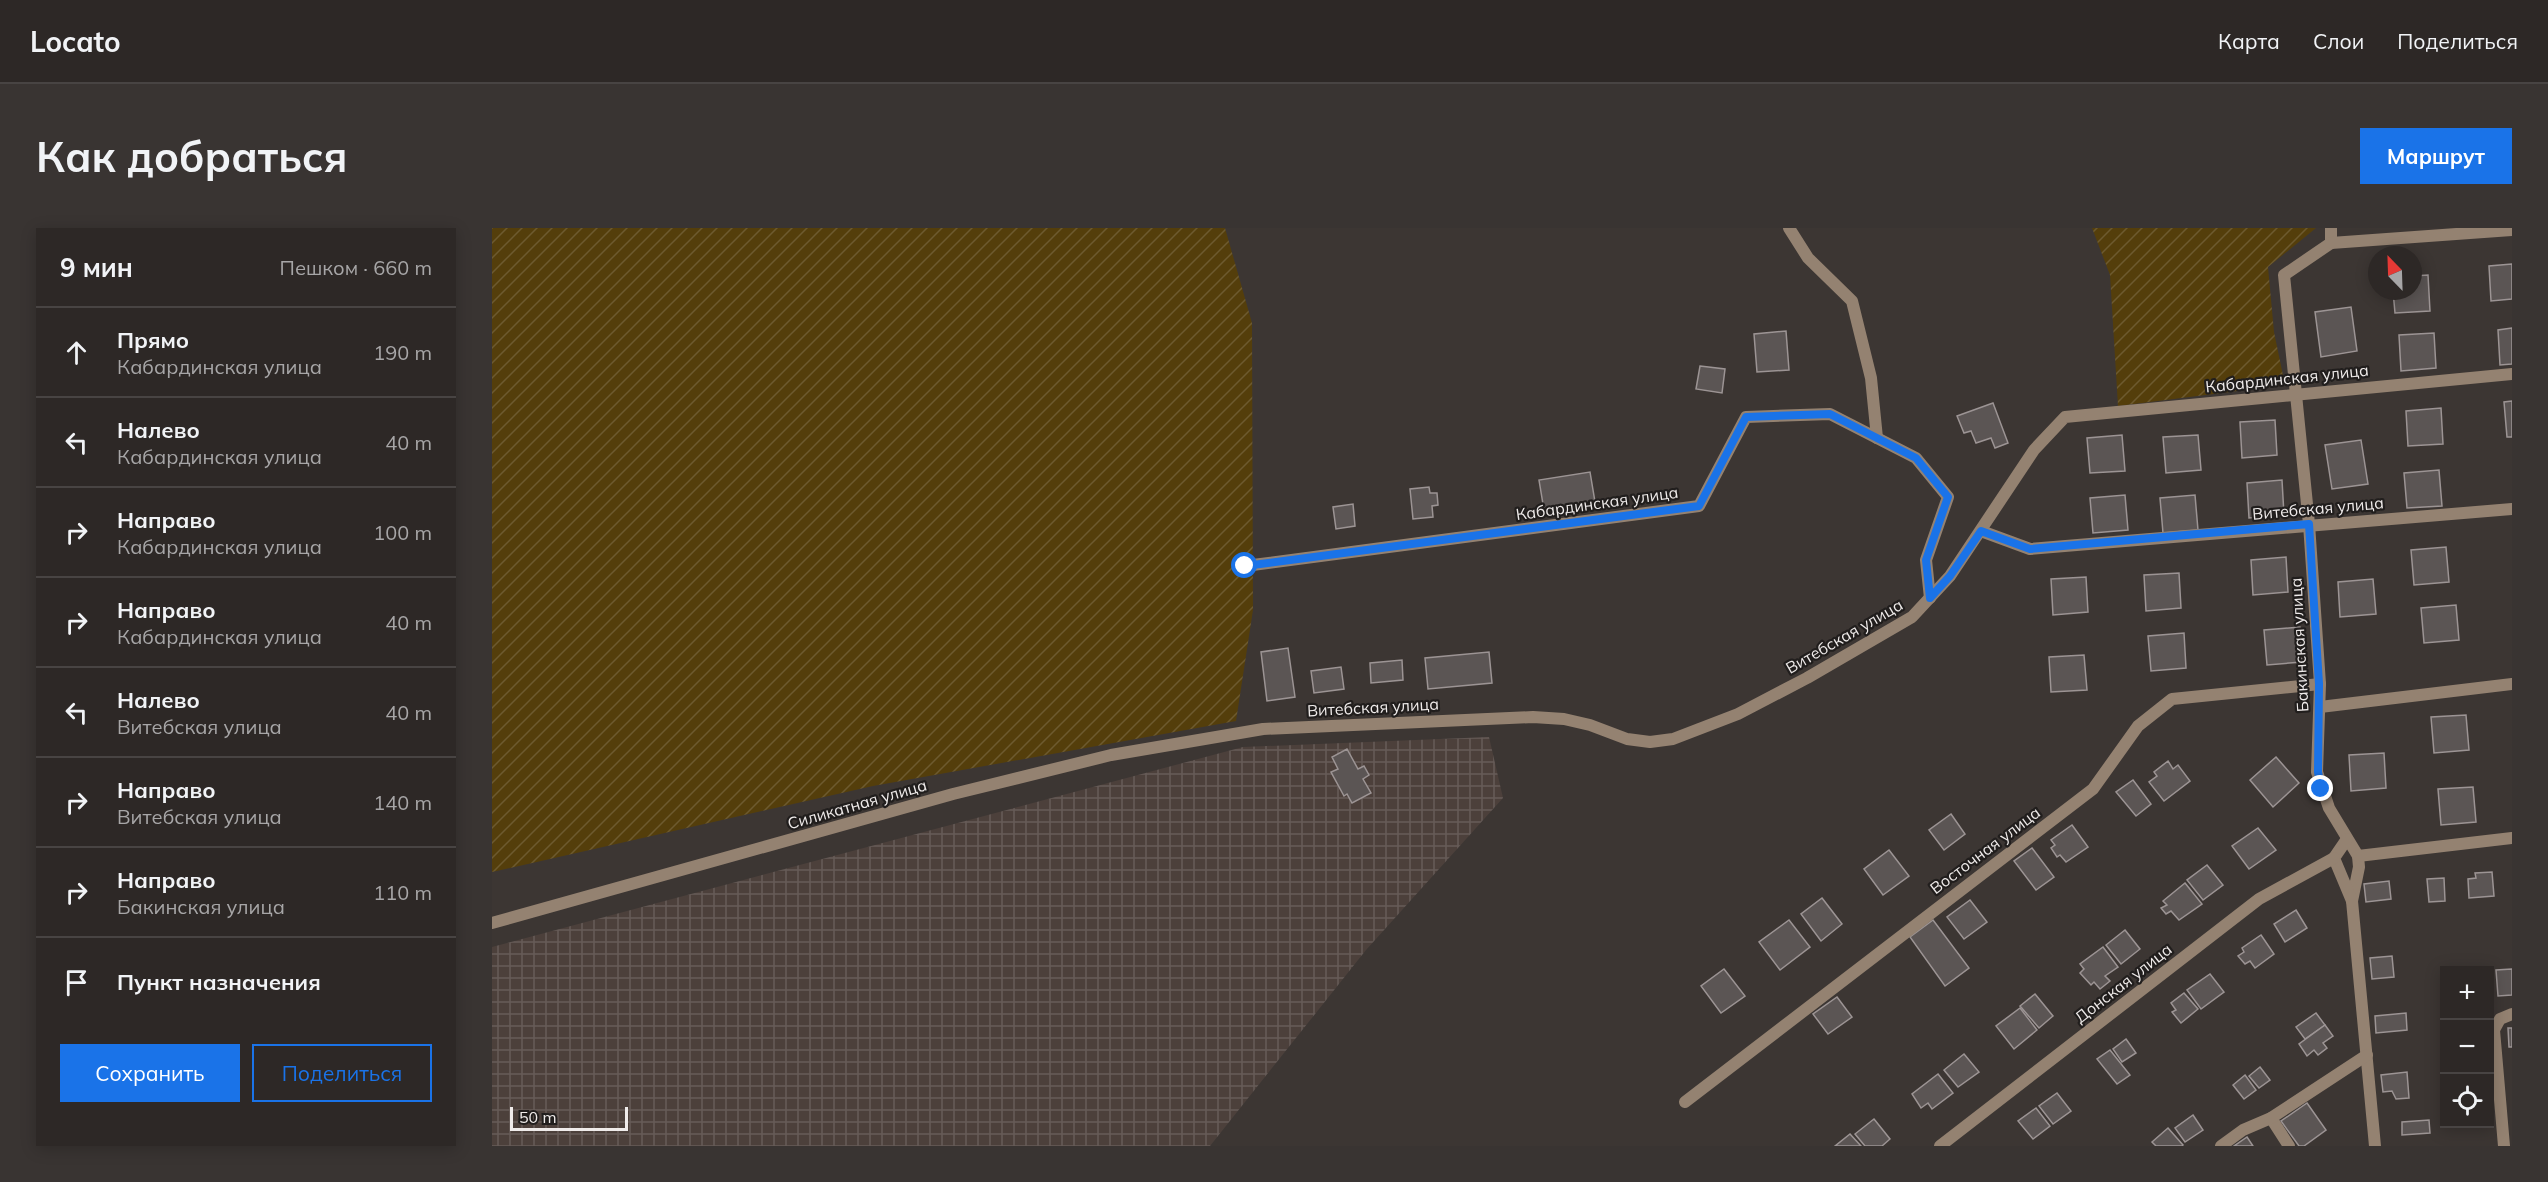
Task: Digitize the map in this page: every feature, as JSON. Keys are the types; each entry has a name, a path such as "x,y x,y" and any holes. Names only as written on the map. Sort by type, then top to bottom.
{"street":[{"path":"1789,228 1808,258 1852,301 1871,378 1878,438"},
{"path":"2331,228 2331,243 2512,230"},
{"name":"Бакинская улица","path":"2331,243 2284,275 2309,524 2320,707 2316,746 2318,772 2329,808 2358,856"},
{"name":"Кабардинская улица","path":"1981,531 2034,450 2065,417 2512,374"},
{"name":"Кабардинская улица","path":"1245,566 1699,506 1746,417 1830,414 1916,458 1948,497 1926,560 1930,598"},
{"name":"Витебская улица","path":"1235,734 1263,729 1533,717 1564,719 1590,725 1627,739 1650,742 1673,739 1738,714 1808,678 1912,617 1950,576 1981,531 2030,549 2309,524 2512,509"},
{"name":"Восточная улица","path":"1685,1102 2093,789 2138,726 2172,699 2319,684"},
{"path":"2320,707 2512,684"},
{"name":"Силикатная улица","path":"492,923 953,794 1111,755 1235,734"},
{"path":"2352,901 2359,867 2358,856 2512,838"},
{"path":"2347,839 2334,858 2352,901 2375,1146"},
{"name":"Донская улица","path":"1940,1146 2259,899 2334,858"},
{"path":"2504,1146 2494,1030 2500,1019 2512,1014"},
{"path":"2221,1146 2243,1130 2271,1118 2367,1055"},
{"path":"2271,1118 2289,1146"}],"shaded area":[{"path":"492,228 1225,228 1252,323 1253,610 1236,721 873,786 492,872"},
{"path":"2092,228 2316,228 2268,267 2274,332 2285,385 2118,406 2110,275"},
{"path":"1489,737 1503,798 1366,950 1210,1146 492,1146 492,947 1243,747"}],"building":[{"path":"2512,264 2512,299 2491,301 2489,266"},
{"path":"2422,275 2428,275 2430,311 2395,313 2394,300 2422,300"},
{"path":"2351,307 2357,351 2321,357 2315,312"},
{"path":"2512,328 2512,364 2500,365 2498,330"},
{"path":"1786,331 1789,370 1757,372 1754,334"},
{"path":"2434,333 2436,368 2401,371 2399,335"},
{"path":"1700,366 1725,369 1722,393 1696,389"},
{"path":"2512,401 2512,437 2507,437 2504,402"},
{"path":"1993,403 2008,443 1995,448 1991,438 1976,443 1971,431 1964,433 1957,416"},
{"path":"2441,408 2443,444 2408,446 2406,411"},
{"path":"2275,420 2277,455 2242,458 2240,422"},
{"path":"2122,435 2125,471 2090,473 2087,438"},
{"path":"2198,435 2201,470 2166,473 2163,437"},
{"path":"2361,440 2368,484 2332,489 2325,445"},
{"path":"2439,470 2442,506 2407,508 2404,473"},
{"path":"1590,472 1595,502 1544,510 1539,480"},
{"path":"2282,480 2284,515 2249,518 2247,483"},
{"path":"1429,487 1430,493 1437,493 1438,505 1432,506 1433,517 1413,519 1410,489"},
{"path":"2125,495 2128,530 2093,533 2090,498"},
{"path":"2195,495 2198,530 2163,533 2160,498"},
{"path":"1353,504 1355,526 1336,529 1333,507"},
{"path":"2446,547 2449,582 2414,585 2411,550"},
{"path":"2286,557 2288,592 2253,595 2251,560"},
{"path":"2179,573 2181,608 2146,611 2144,575"},
{"path":"2086,577 2088,612 2053,615 2051,579"},
{"path":"2373,579 2376,614 2340,617 2338,582"},
{"path":"2456,605 2459,640 2424,643 2421,608"},
{"path":"2300,627 2302,662 2267,665 2264,630"},
{"path":"2184,633 2186,668 2151,671 2148,636"},
{"path":"1288,648 1295,697 1267,701 1261,652"},
{"path":"1489,652 1492,683 1428,689 1425,658"},
{"path":"2084,655 2087,690 2051,692 2049,657"},
{"path":"1402,660 1403,680 1371,683 1370,663"},
{"path":"1341,667 1344,689 1314,693 1311,671"},
{"path":"2466,715 2469,750 2434,753 2431,717"},
{"path":"1347,749 1358,769 1364,766 1369,775 1363,779 1371,793 1352,803 1347,794 1344,796 1331,772 1338,769 1332,757"},
{"path":"2384,753 2386,788 2351,791 2349,755"},
{"path":"2276,757 2299,783 2273,807 2250,780"},
{"path":"2168,761 2173,769 2178,765 2190,781 2164,801 2149,782 2157,776 2154,772"},
{"path":"2133,780 2151,804 2136,816 2116,792"},
{"path":"2473,787 2476,822 2441,825 2438,789"},
{"path":"1951,814 1965,834 1944,850 1929,830"},
{"path":"2072,825 2088,847 2066,862 2060,855 2057,857 2051,848 2055,845 2051,840"},
{"path":"2258,828 2276,850 2249,869 2232,846"},
{"path":"2032,848 2054,877 2036,890 2014,861"},
{"path":"1889,850 1909,876 1883,895 1864,869"},
{"path":"2207,865 2223,885 2203,900 2187,880"},
{"path":"2492,872 2494,896 2469,898 2468,879 2476,878 2475,873"},
{"path":"2444,878 2445,901 2429,902 2427,879"},
{"path":"2389,881 2391,899 2366,902 2364,884"},
{"path":"2185,883 2202,904 2179,920 2171,911 2166,914 2161,908 2167,905 2163,901"},
{"path":"1822,898 1842,924 1821,941 1801,914"},
{"path":"1970,900 1987,922 1964,939 1947,917"},
{"path":"2296,910 2307,928 2285,942 2274,924"},
{"path":"1789,920 1810,947 1780,970 1759,942"},
{"path":"1933,920 1969,968 1945,986 1910,937"},
{"path":"2125,930 2140,949 2121,964 2106,945"},
{"path":"2261,935 2274,954 2255,968 2250,961 2245,964 2238,956 2244,952 2242,948"},
{"path":"2103,947 2118,967 2105,976 2110,981 2100,989 2094,982 2091,985 2080,973 2084,969 2080,964"},
{"path":"2392,956 2394,977 2372,979 2370,958"},
{"path":"1724,969 1745,996 1721,1013 1701,986"},
{"path":"2512,969 2512,995 2498,996 2496,970"},
{"path":"2210,974 2224,992 2201,1009 2187,990"},
{"path":"2184,993 2198,1009 2181,1023 2172,1012 2176,1010 2171,1003"},
{"path":"2035,994 2053,1016 2039,1028 2020,1006"},
{"path":"1837,997 1852,1017 1828,1034 1813,1014"},
{"path":"2020,1008 2037,1030 2014,1049 1996,1026"},
{"path":"2316,1013 2325,1025 2305,1039 2296,1027"},
{"path":"2406,1013 2407,1030 2376,1033 2375,1016"},
{"path":"2325,1025 2333,1036 2323,1043 2327,1048 2318,1055 2314,1050 2307,1056 2299,1044"},
{"path":"2508,1028 2512,1028 2512,1047 2509,1047"},
{"path":"2126,1039 2136,1053 2122,1062 2113,1049"},
{"path":"2110,1050 2130,1075 2117,1084 2097,1059"},
{"path":"1964,1054 1979,1072 1958,1087 1944,1070"},
{"path":"2260,1067 2270,1080 2259,1088 2249,1076"},
{"path":"2407,1072 2409,1098 2396,1099 2392,1091 2383,1092 2381,1075"},
{"path":"1938,1074 1953,1093 1932,1109 1928,1103 1921,1108 1912,1094"},
{"path":"2245,1075 2256,1090 2244,1099 2233,1085"},
{"path":"2057,1093 2071,1111 2053,1124 2039,1106"},
{"path":"2307,1103 2326,1130 2304,1146 2299,1146 2281,1121"},
{"path":"2036,1108 2050,1126 2033,1139 2018,1121"},
{"path":"2193,1115 2203,1130 2185,1142 2175,1128"},
{"path":"1874,1119 1890,1139 1882,1146 1865,1146 1855,1134"},
{"path":"2429,1120 2430,1133 2402,1135 2402,1122"},
{"path":"2168,1128 2182,1146 2156,1146 2152,1142"},
{"path":"1850,1134 1861,1146 1835,1146"},
{"path":"2247,1137 2253,1146 2234,1146"}],"route":[{"path":"1245,566 1699,506 1746,417 1830,414 1916,458 1948,497 1926,560 1930,598 1950,576 1981,531 2030,549 2309,524 2320,707 2316,746 2321,789"}]}
